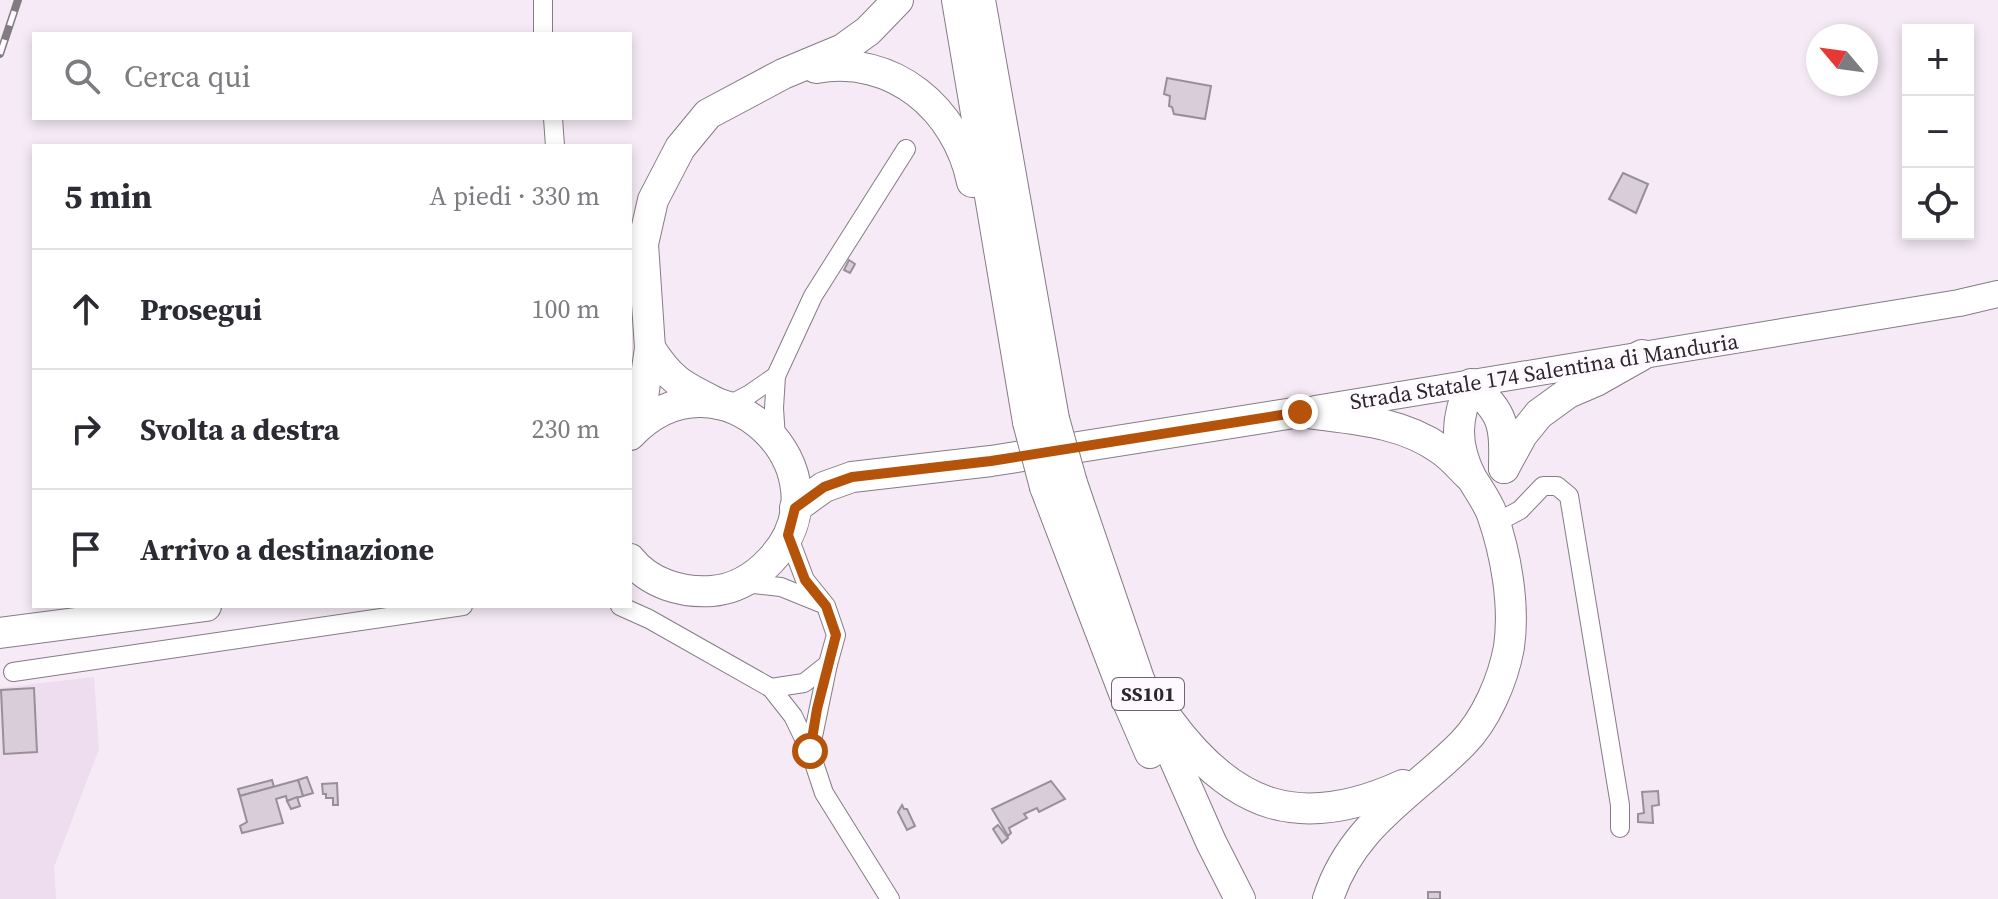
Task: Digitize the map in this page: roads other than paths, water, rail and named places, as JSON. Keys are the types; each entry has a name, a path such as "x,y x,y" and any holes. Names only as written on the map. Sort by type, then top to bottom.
{"main road":[{"path":"633,432 650,348 643,244 653,200 680,148 708,114 783,74 843,49 868,31 898,0"},
{"name":"SS101","path":"957,0 1006,286 1058,485 1124,693 1195,853 1219,899"},
{"name":"SS101","path":"980,0 1041,420"},
{"path":"783,74 837,64 879,72 913,87 945,117 967,158 982,231 1006,286"},
{"name":"Strada Statale 174 Salentina di Manduria","path":"741,583 768,563 791,522 824,487 852,477 991,461 1300,412 1998,294"},
{"name":"Strada Statale 174 Salentina di Manduria","path":"650,348 662,367 678,383 754,419 780,446 816,468 852,477"},
{"path":"1504,468 1522,435 1539,414 1568,393 1642,355"},
{"path":"1328,899 1357,841 1383,812 1463,744 1484,716 1509,647 1510,611 1504,561 1493,518 1463,457 1457,422 1471,384 1490,402 1502,420 1504,468 1493,518"},
{"path":"633,432 653,415 685,404 723,405"},
{"path":"1300,412 1392,425 1443,450 1472,479"},
{"path":"780,446 794,480 791,522"},
{"name":"SS101","path":"1058,485 1139,679 1211,842 1240,899"},
{"path":"632,564 653,579 674,588 696,592 720,590 741,583"},
{"path":"0,633 191,608"},
{"path":"1144,685 1177,732 1223,780 1242,792 1284,807 1326,809 1379,796 1426,775"}],"street":[{"path":"543,0 543,32"},
{"path":"553,120 555,144"},
{"path":"780,446 774,408 776,376 813,296 906,149"},
{"path":"723,405 750,394 776,376"},
{"path":"1493,518 1520,510 1543,486 1557,486 1569,496 1617,789 1620,828"},
{"path":"791,522 805,580 826,606 836,635 810,751"},
{"path":"741,583 781,587 826,606"},
{"path":"13,672 449,608"},
{"path":"624,608 771,688 793,716 810,751 824,793 890,899"},
{"path":"771,688 804,683 828,664"}],"railway":[{"path":"0,54 18,0"}]}
